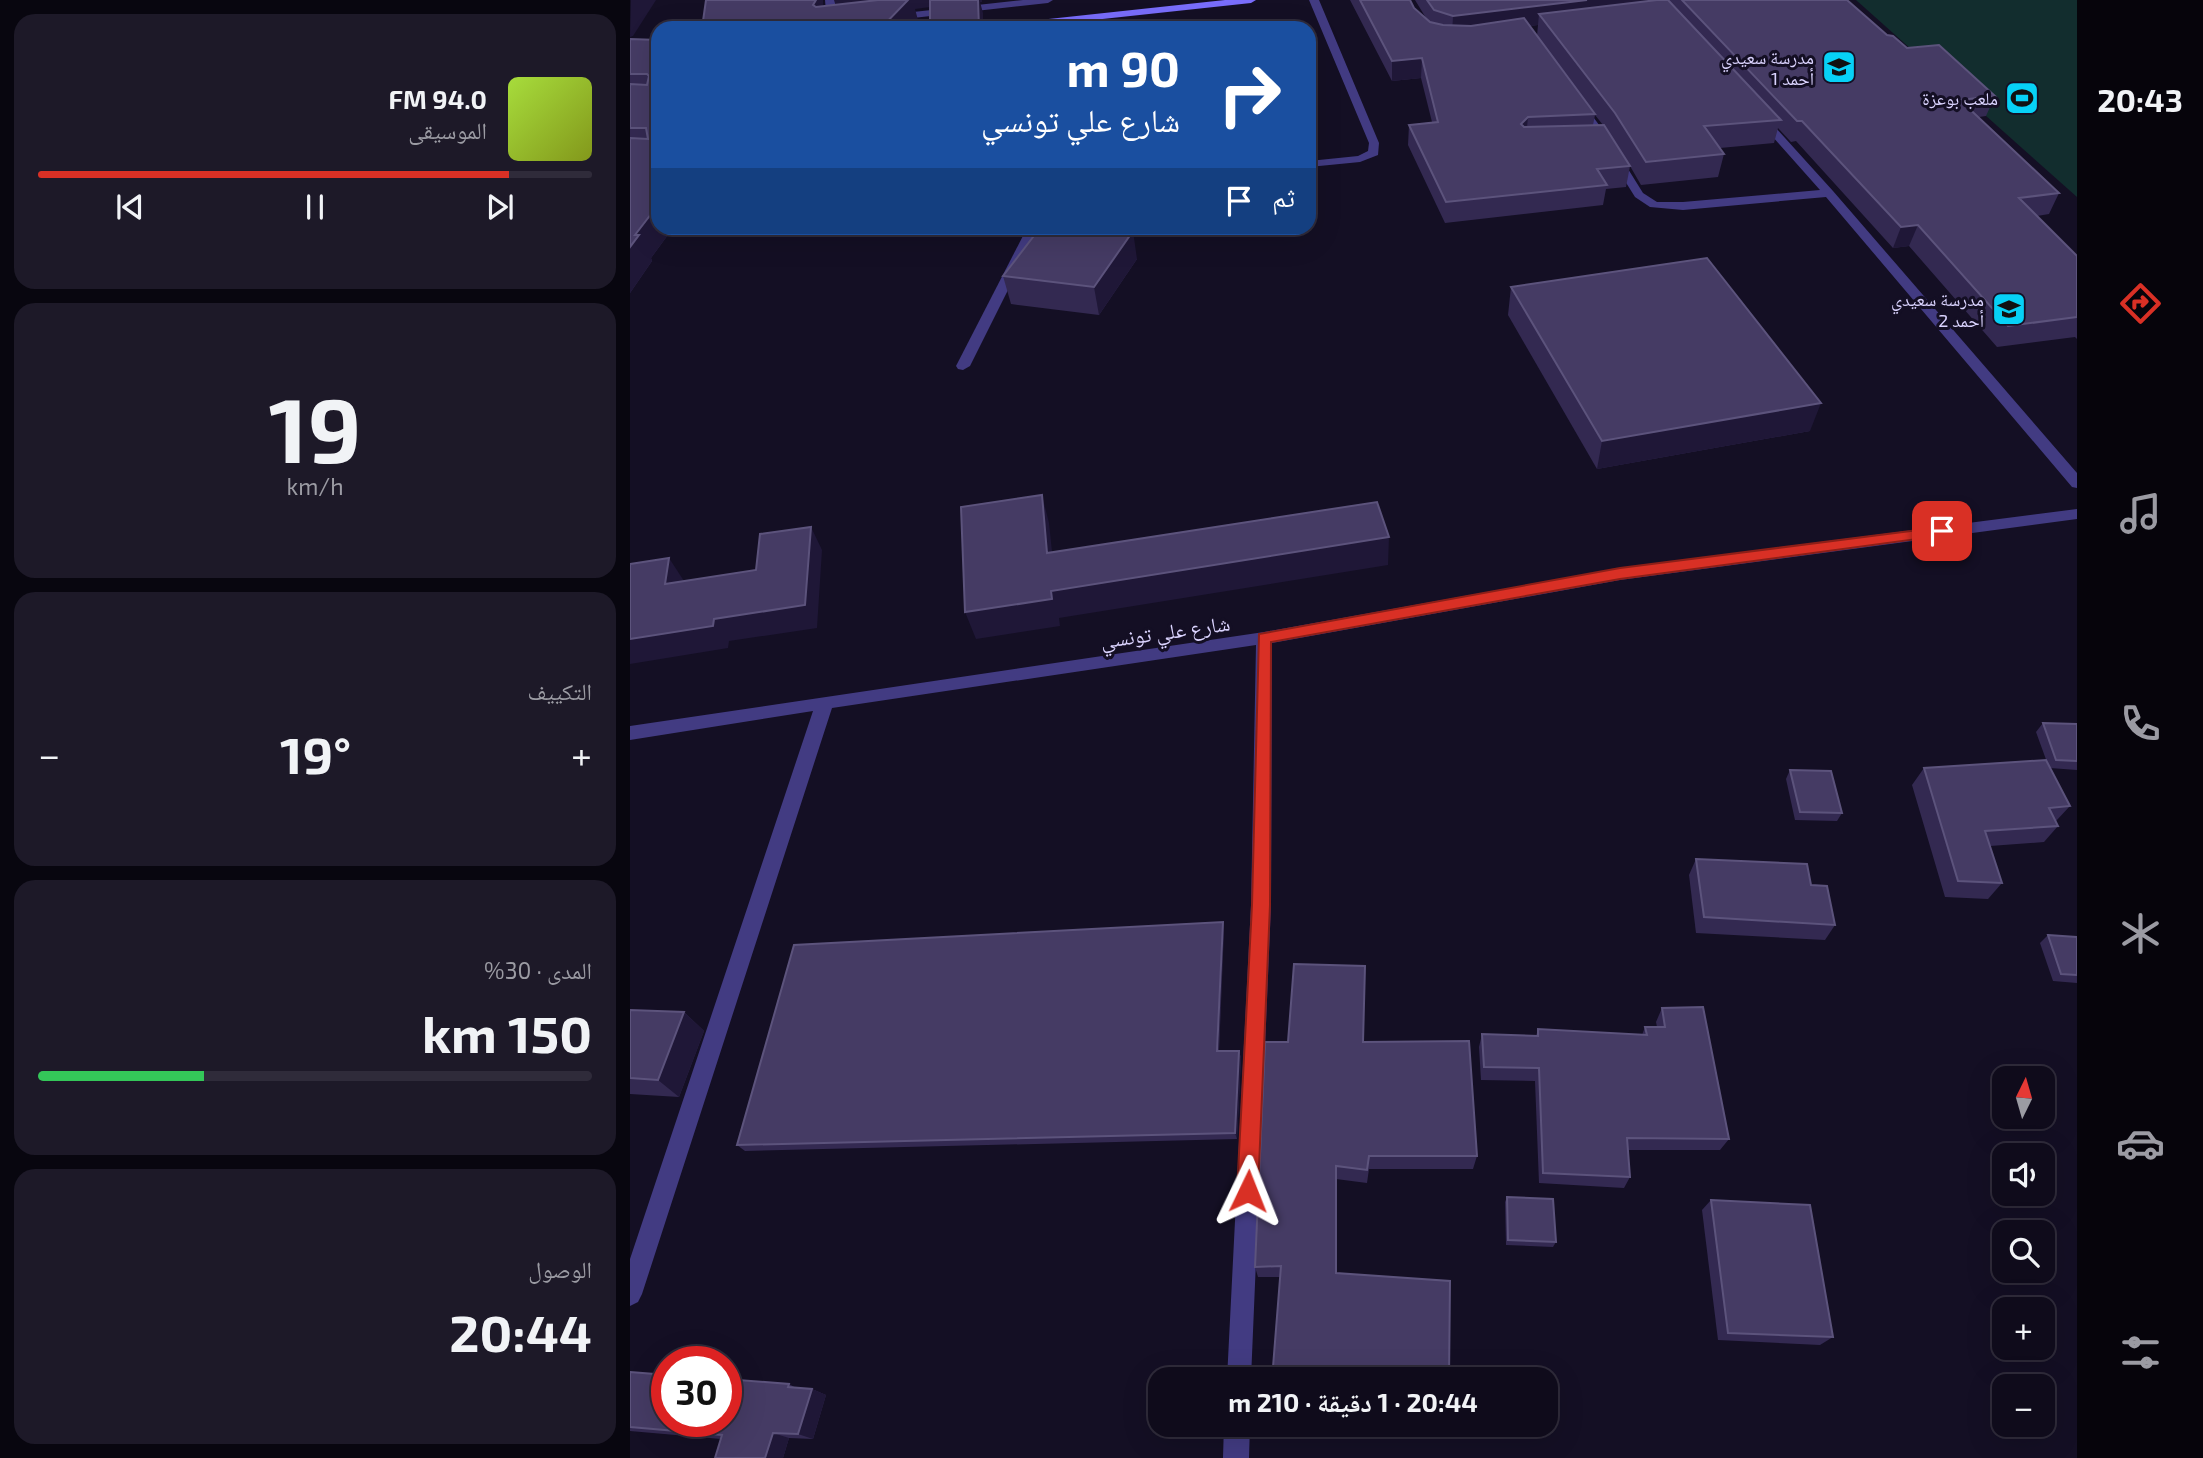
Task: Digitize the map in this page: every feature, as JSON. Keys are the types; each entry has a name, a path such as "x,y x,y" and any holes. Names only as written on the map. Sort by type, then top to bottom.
{"street":[{"path":"830,0 831,21"},
{"path":"886,18 1048,0"},
{"path":"1101,21 1251,0"},
{"path":"1314,0 1374,143 1374,153 1360,159 1316,163"},
{"path":"1569,91 1605,140 1639,195 1654,205 1829,193"},
{"path":"1748,104 1829,193 2077,484"},
{"path":"1592,141 1605,140"},
{"path":"963,366 1029,235"},
{"name":"شارع علي تونسي","path":"630,733 1264,638 1620,573 2077,514"},
{"path":"1240,1367 1261,905 1264,638"},
{"path":"630,1294 825,702"},
{"path":"1236,1458 1237,1437"}],"green space":[{"name":"ملعب بوعزة","path":"1856,0 2077,0 2077,197"}],"building":[{"path":"706,0 816,0 813,5 816,7 878,0 908,0 888,21 703,21"},
{"path":"930,0 978,0 979,21 930,21"},
{"path":"1360,0 1410,0 1414,8 1430,22 1443,25 1471,26 1524,18 1595,114 1528,117 1521,124 1524,127 1604,125 1630,166 1597,169 1607,185 1446,202 1409,125 1438,122 1422,58 1392,61"},
{"path":"1427,0 1587,0 1453,16 1434,10"},
{"path":"1668,0 1781,120 1704,126 1724,154 1646,162 1615,113 1539,14"},
{"name":"مدرسة سعيدي أحمد 1","path":"1682,0 1847,0 1887,35 1893,36 1907,48 1939,45 1995,96 1960,100 2059,193 2019,198 2077,256 2077,317 2008,326 1918,225 1901,227 1802,121 1797,121"},
{"path":"630,39 651,40 651,214 635,235 639,235 630,247 630,138 648,139 646,128 630,128 630,84 647,85 649,76 630,74"},
{"path":"1035,235 1130,235 1094,287 1003,276"},
{"path":"1707,258 1821,403 1602,441 1511,287"},
{"path":"1042,495 1047,553 1377,502 1389,537 1051,591 1052,599 965,612 961,507"},
{"path":"811,527 805,605 714,619 713,626 630,639 630,564 669,558 665,584 756,570 760,534"},
{"path":"2043,723 2077,724 2077,761 2056,760"},
{"path":"2046,760 2070,806 2049,808 2058,826 1985,831 2002,883 1958,881 1924,768"},
{"path":"1790,770 1831,771 1842,813 1800,812"},
{"path":"1696,859 1807,864 1811,885 1827,886 1835,925 1704,917"},
{"path":"1223,922 1217,1051 1239,1051 1235,1133 737,1145 794,945"},
{"path":"2048,935 2077,937 2077,975 2061,974"},
{"path":"1294,964 1365,966 1363,1042 1469,1041 1477,1156 1369,1156 1367,1170 1336,1166 1336,1273 1450,1281 1449,1367 1273,1367 1281,1266 1255,1267 1265,1042 1288,1042"},
{"path":"1703,1007 1729,1139 1627,1138 1630,1177 1543,1173 1539,1068 1484,1067 1482,1034 1538,1036 1538,1029 1647,1035 1645,1027 1665,1027 1662,1008"},
{"path":"630,1010 684,1012 658,1080 630,1078"},
{"path":"1507,1197 1553,1199 1556,1242 1508,1240"},
{"path":"1711,1200 1810,1205 1833,1337 1728,1333"},
{"path":"630,1372 651,1374 651,1429 630,1427"},
{"path":"742,1380 789,1384 788,1387 812,1389 798,1434 773,1433 765,1458 715,1458 721,1437 742,1437"}],"place":[{"name":"مدرسة سعيدي أحمد 1","path":"1839,67"},
{"name":"ملعب بوعزة","path":"2022,98"},
{"name":"مدرسة سعيدي أحمد 2","path":"2009,309"}],"route":[{"path":"1248,1191 1261,905 1264,638 1620,573 1942,531"}]}
